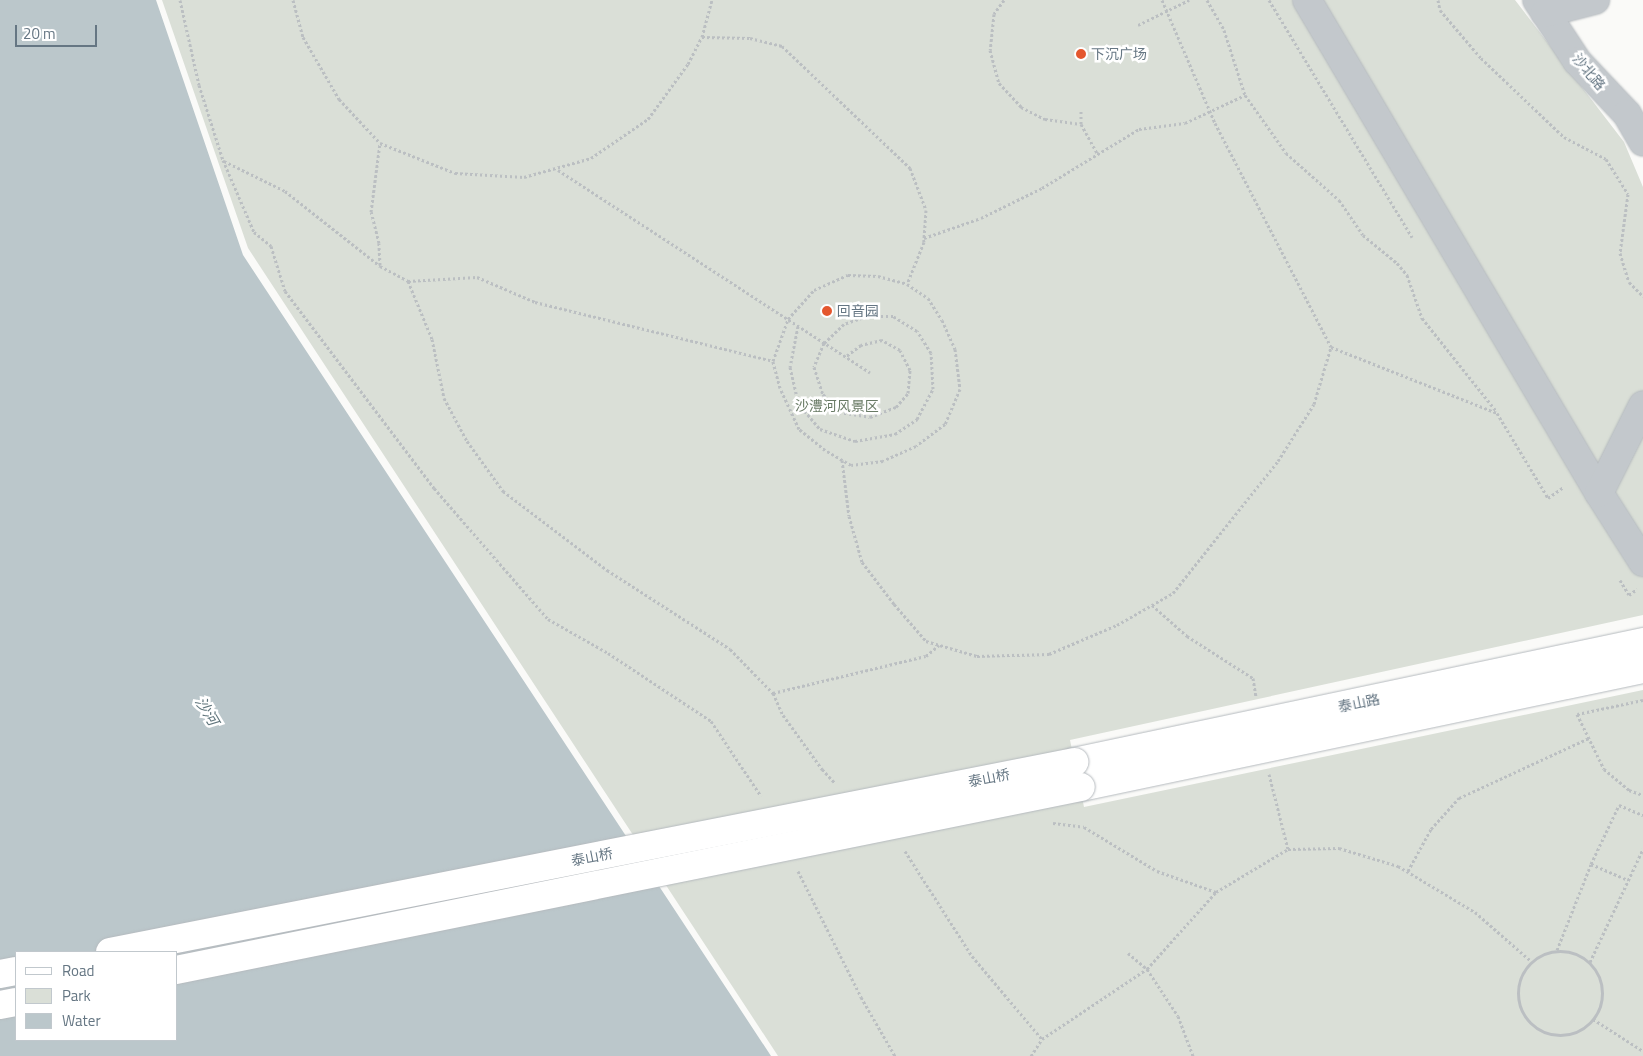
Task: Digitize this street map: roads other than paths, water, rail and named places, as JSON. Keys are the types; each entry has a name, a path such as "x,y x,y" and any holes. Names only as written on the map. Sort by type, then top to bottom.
{"main road":[{"name":"泰山路","path":"1077,774 1643,642"},
{"name":"泰山路","path":"1077,774 1643,669"},
{"name":"泰山桥","path":"115,951 1077,774"},
{"name":"泰山桥","path":"178,970 1077,774"},
{"path":"0,974 15,971"},
{"path":"0,1005 15,1002"}],"street":[{"path":"1307,0 1599,493 1643,562"},
{"path":"1541,6 1595,0"},
{"name":"沙北路","path":"1541,6 1577,61 1627,114 1643,142"},
{"path":"1599,493 1643,405"}],"water":[{"name":"沙河","path":"0,0 156,0 243,255 771,1056 0,1056"}],"place":[{"name":"下沉广场","path":"1081,54"},
{"name":"回音园","path":"827,311"}],"park label":[{"name":"沙澧河风景区","path":"837,406"}]}
